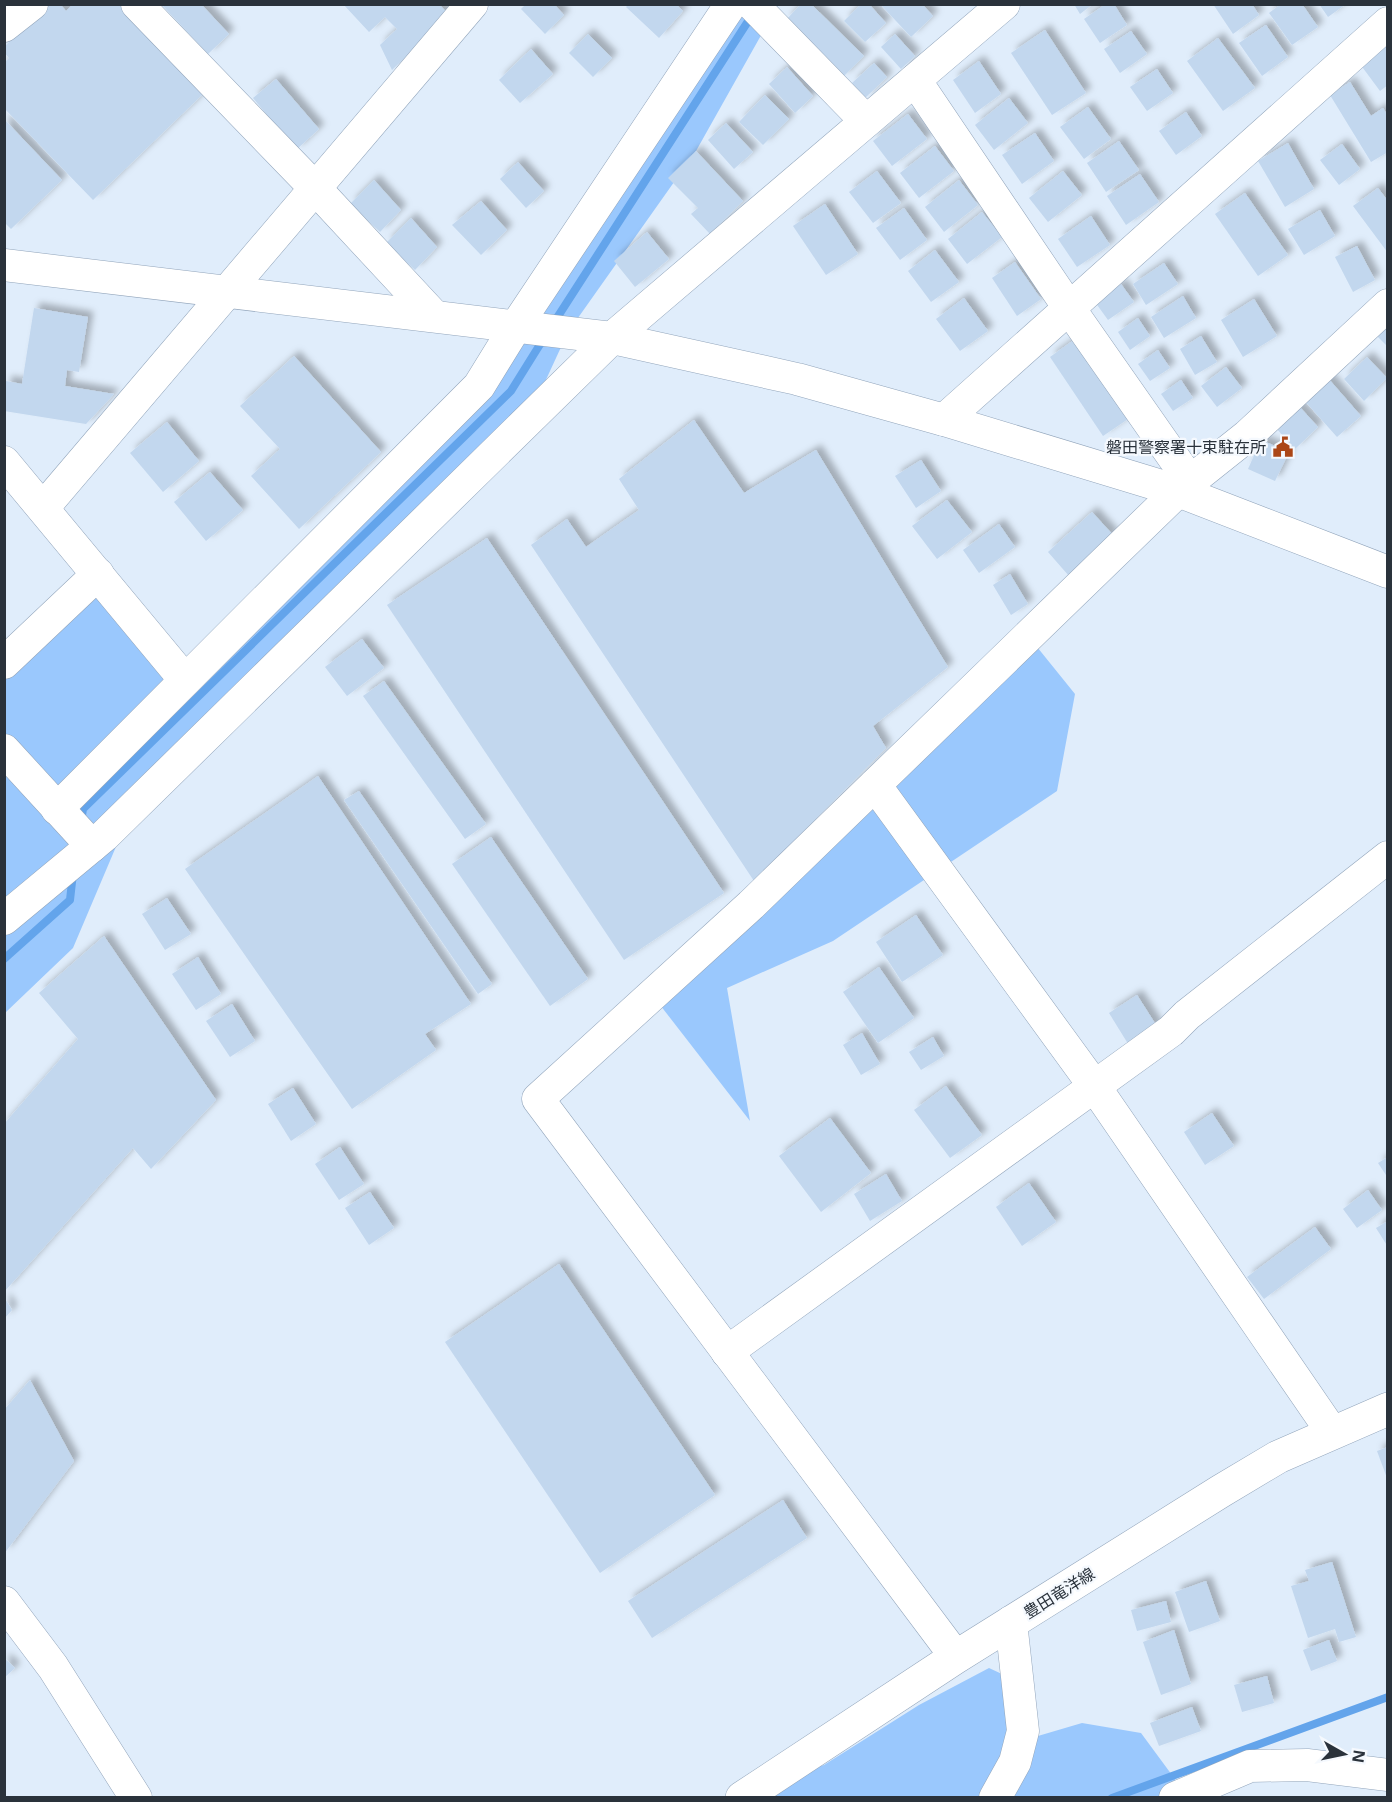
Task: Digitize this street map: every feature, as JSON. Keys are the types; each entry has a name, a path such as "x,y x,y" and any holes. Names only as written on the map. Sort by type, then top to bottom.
{"main road":[{"name":"豊田竜洋線","path":"742,1797 1011,1622 1250,1474 1332,1432 1388,1409"}],"street":[{"path":"4,26 32,4"},
{"path":"136,4 314,187 434,316"},
{"path":"43,508 225,291 472,4"},
{"path":"57,809 479,386 516,326 731,4"},
{"path":"752,4 866,121"},
{"path":"4,919 92,846 612,338 1004,4"},
{"path":"944,420 1388,22"},
{"path":"915,80 1069,308 1184,486"},
{"path":"4,265 612,338 797,379 1184,486 1388,572"},
{"path":"956,1657 538,1099 752,906 1184,486 1247,436 1388,306"},
{"path":"4,462 185,680"},
{"path":"4,663 98,574"},
{"path":"4,750 92,846"},
{"path":"876,785 1095,1087 1332,1432"},
{"path":"727,1352 1171,1031 1187,1015 1388,857"},
{"path":"4,1602 53,1668 136,1797"},
{"path":"995,1797 1015,1762 1023,1731 1011,1622"},
{"path":"1175,1797 1250,1766 1307,1765 1388,1775"}],"shaded area":[{"path":"730,5 778,5 696,151 568,332 544,384 132,809 73,948 5,1013 5,675 97,591 173,680 479,386"},
{"path":"1029,637 1075,694 1057,791 833,941 727,988 750,1121 657,1001"},
{"path":"989,1668 1017,1681 1021,1741 1082,1723 1141,1733 1183,1790 1169,1798 750,1798 760,1785 824,1765 919,1705"}],"building":[{"path":"48,4 60,4 66,11 73,4 121,4 205,92 93,200 4,108 4,63 9,58 4,52 4,47"},
{"path":"161,4 201,4 229,34 208,54"},
{"path":"343,4 439,4 449,15 392,70 380,45 397,29 385,17 369,32"},
{"path":"526,4 554,4 564,15 545,34 521,9"},
{"path":"629,4 676,4 683,11 659,38 626,7"},
{"path":"801,4 811,4 864,56 843,77 786,20"},
{"path":"861,4 869,4 886,23 865,42 844,21"},
{"path":"1074,4 1093,4 1080,14"},
{"path":"1106,4 1114,4 1127,25 1100,43 1084,19"},
{"path":"1213,4 1252,4 1259,15 1233,34"},
{"path":"1281,4 1302,4 1318,27 1292,45 1269,13"},
{"path":"1319,4 1346,4 1328,17"},
{"path":"881,5 923,5 933,16 911,37"},
{"path":"1266,25 1288,57 1262,76 1239,43"},
{"path":"1045,30 1086,93 1052,115 1011,53"},
{"path":"1131,31 1147,54 1120,73 1104,49"},
{"path":"588,34 612,58 593,77 569,53"},
{"path":"895,34 915,56 901,69 881,47"},
{"path":"1218,38 1255,88 1223,111 1187,61"},
{"path":"1388,42 1388,85 1380,91 1360,64"},
{"path":"531,49 553,74 520,103 499,80"},
{"path":"979,61 1001,94 975,113 953,80"},
{"path":"874,63 887,77 865,98 852,83"},
{"path":"787,67 813,96 795,113 769,84"},
{"path":"1157,69 1173,93 1147,111 1130,87"},
{"path":"276,79 319,129 296,150 253,98"},
{"path":"1350,82 1371,116 1383,108 1388,116 1388,152 1371,162 1330,95"},
{"path":"765,95 789,119 763,145 739,122"},
{"path":"1009,98 1028,123 994,150 975,125"},
{"path":"1088,107 1111,139 1084,159 1060,127"},
{"path":"1186,112 1202,136 1176,155 1159,131"},
{"path":"908,114 927,139 892,166 873,141"},
{"path":"4,119 62,180 11,229 4,222"},
{"path":"726,123 753,152 734,169 708,140"},
{"path":"1035,133 1054,161 1022,184 1002,155"},
{"path":"1119,141 1139,170 1106,192 1087,163"},
{"path":"1288,143 1314,189 1285,207 1258,161"},
{"path":"1342,144 1360,169 1339,185 1320,160"},
{"path":"935,146 954,171 919,198 900,173"},
{"path":"696,151 743,201 710,234 691,214 698,208 668,178"},
{"path":"518,162 544,191 526,208 500,179"},
{"path":"877,171 901,203 873,223 849,192"},
{"path":"1063,171 1082,195 1048,222 1029,198"},
{"path":"1140,174 1159,202 1126,225 1107,196"},
{"path":"374,180 401,210 380,232 350,204"},
{"path":"959,180 978,205 944,232 925,207"},
{"path":"1378,188 1388,201 1388,253 1353,206"},
{"path":"1245,193 1288,255 1258,276 1215,214"},
{"path":"481,201 507,230 481,255 452,225"},
{"path":"825,204 858,254 826,275 793,226"},
{"path":"904,208 927,240 900,260 876,228"},
{"path":"1320,210 1335,236 1304,255 1288,229"},
{"path":"982,212 1002,237 967,264 948,239"},
{"path":"1091,216 1110,245 1077,267 1058,239"},
{"path":"411,218 437,247 415,270 386,243"},
{"path":"647,232 669,259 635,287 614,261"},
{"path":"1357,246 1375,280 1353,292 1335,257"},
{"path":"935,250 959,282 931,302 908,271"},
{"path":"1015,262 1041,299 1017,316 992,278"},
{"path":"1164,263 1178,284 1146,305 1133,284"},
{"path":"1121,284 1134,302 1108,320 1095,302"},
{"path":"1183,296 1196,318 1164,338 1151,317"},
{"path":"964,298 988,331 960,351 936,319"},
{"path":"1254,299 1277,336 1243,357 1221,320"},
{"path":"34,308 88,317 79,372 67,370 65,386 114,394 86,424 4,411 6,381 22,384"},
{"path":"1138,318 1150,336 1130,350 1118,332"},
{"path":"1388,322 1388,347 1375,334"},
{"path":"1201,336 1217,362 1195,375 1180,349"},
{"path":"1078,337 1131,417 1103,436 1050,357"},
{"path":"1158,350 1170,368 1150,381 1138,364"},
{"path":"294,356 381,452 299,529 251,476 280,449 240,406"},
{"path":"1367,357 1387,378 1364,401 1344,379"},
{"path":"1226,367 1242,388 1217,407 1201,386"},
{"path":"1327,377 1361,416 1337,437 1304,400"},
{"path":"1181,380 1193,398 1173,411 1161,394"},
{"path":"1298,405 1318,427 1295,449 1275,427"},
{"path":"694,420 744,493 816,450 948,667 873,726 886,748 754,881 531,545 567,519 586,547 639,510 619,479"},
{"path":"167,422 199,461 163,492 130,453"},
{"path":"1261,440 1289,452 1275,481 1248,469"},
{"path":"921,460 941,491 916,508 895,476"},
{"path":"210,472 243,510 206,541 174,502"},
{"path":"947,500 972,532 937,559 912,526"},
{"path":"1092,512 1114,536 1069,576 1048,552"},
{"path":"999,524 1015,547 979,573 963,550"},
{"path":"487,538 724,893 624,960 387,605"},
{"path":"1010,574 1028,604 1011,615 993,585"},
{"path":"362,639 384,668 347,696 325,667"},
{"path":"384,681 486,824 465,839 363,696"},
{"path":"318,776 471,1004 425,1034 436,1050 352,1109 185,869"},
{"path":"359,791 492,984 478,994 344,800"},
{"path":"491,837 588,979 550,1006 452,864"},
{"path":"167,898 191,934 165,950 142,914"},
{"path":"916,915 943,955 902,982 876,942"},
{"path":"104,936 216,1100 151,1169 133,1148 4,1292 4,1124 78,1039 39,993"},
{"path":"198,957 221,994 196,1010 172,974"},
{"path":"879,967 914,1018 878,1043 843,992"},
{"path":"1137,995 1158,1028 1130,1047 1109,1013"},
{"path":"232,1004 255,1041 230,1057 206,1021"},
{"path":"862,1033 880,1064 861,1075 843,1045"},
{"path":"933,1037 944,1056 921,1070 909,1052"},
{"path":"946,1086 982,1135 950,1158 914,1110"},
{"path":"293,1088 316,1124 291,1141 268,1104"},
{"path":"1212,1113 1234,1146 1205,1165 1184,1132"},
{"path":"830,1118 871,1173 821,1212 779,1156"},
{"path":"340,1147 364,1184 339,1200 315,1164"},
{"path":"1388,1157 1388,1178 1378,1163"},
{"path":"886,1174 902,1201 870,1221 854,1194"},
{"path":"1029,1183 1056,1222 1022,1246 996,1207"},
{"path":"1368,1190 1382,1210 1357,1228 1343,1209"},
{"path":"370,1192 394,1228 369,1245 345,1208"},
{"path":"1388,1221 1388,1247 1376,1228"},
{"path":"1315,1227 1331,1249 1264,1299 1247,1277"},
{"path":"559,1264 715,1495 600,1573 445,1342"},
{"path":"4,1297 12,1310 4,1319"},
{"path":"30,1380 74,1461 4,1554 4,1410"},
{"path":"1388,1447 1388,1478 1387,1478 1377,1451"},
{"path":"783,1500 807,1538 652,1638 628,1601"},
{"path":"1332,1562 1356,1637 1339,1642 1335,1629 1308,1638 1291,1586 1309,1581 1305,1570"},
{"path":"1206,1581 1220,1621 1189,1632 1175,1592"},
{"path":"1166,1601 1171,1622 1137,1631 1131,1610"},
{"path":"1174,1630 1191,1684 1161,1695 1143,1642"},
{"path":"1329,1640 1337,1661 1311,1671 1303,1650"},
{"path":"4,1658 15,1668 4,1678"},
{"path":"1267,1676 1274,1703 1242,1712 1234,1685"},
{"path":"1192,1707 1201,1731 1159,1746 1150,1723"}],"waterway":[{"path":"553,324 754,12"},
{"path":"81,822 83,809 511,391 544,338"},
{"path":"4,959 70,900 73,873"},
{"path":"1112,1798 1388,1697"}],"place":[{"name":"磐田警察署十束駐在所","path":"1283,447"}]}
